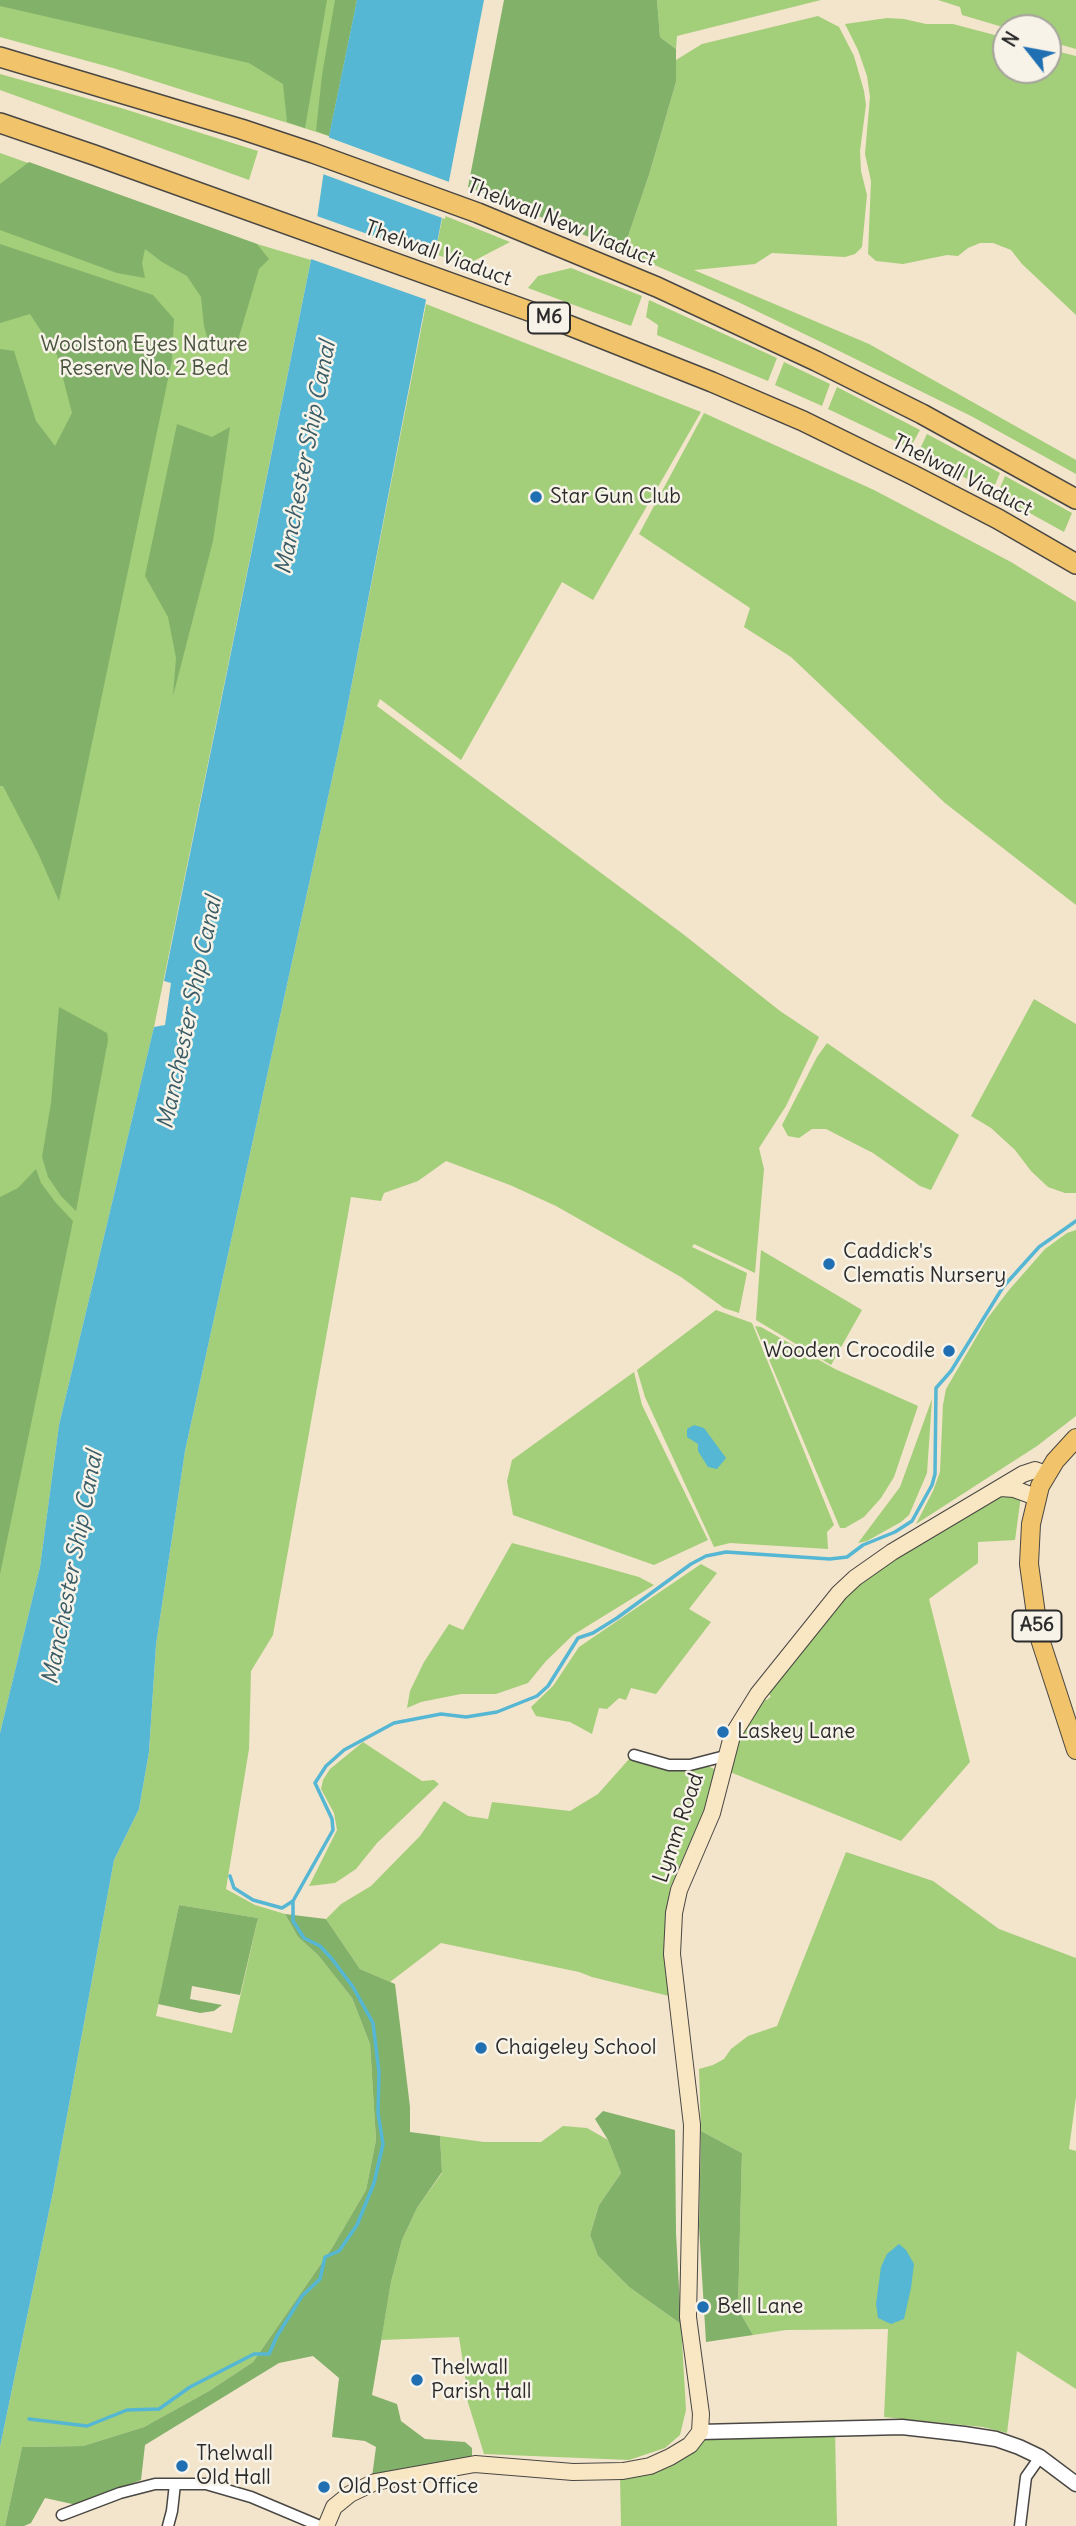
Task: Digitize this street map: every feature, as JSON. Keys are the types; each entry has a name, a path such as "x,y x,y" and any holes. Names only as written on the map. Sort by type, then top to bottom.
{"highway":[{"name":"Thelwall New Viaduct","path":"0,57 253,133 478,213 657,287 816,361 922,414 1076,499"},
{"name":"Thelwall Viaduct","path":"0,123 568,325 712,382 803,421 901,469 998,519 1076,564"}],"main road":[{"name":"A56","path":"1076,1438 1046,1474 1036,1497 1028,1564 1039,1636 1076,1750"},
{"name":"Lymm Road","path":"700,2432 701,2414 688,2317 692,2125 672,1954 674,1913 679,1890 712,1813 732,1736 752,1702 839,1593 855,1578 892,1552 1029,1471 1046,1474"},
{"path":"1001,1488 1026,1492 1036,1497"},
{"path":"326,2526 334,2507 350,2494 375,2482 475,2463 573,2472 623,2471 650,2466 670,2457 690,2445 700,2432"}],"street":[{"path":"634,1755 669,1765 690,1765 725,1756"},
{"path":"700,2432 902,2427 996,2439 1040,2457 1076,2484"},
{"path":"1020,2526 1026,2477 1040,2457"},
{"path":"62,2515 120,2493 155,2484 206,2484 232,2491 320,2526"},
{"path":"168,2526 175,2484"}],"green space":[{"path":"0,0 357,0 329,136 113,68 0,37"},
{"path":"0,0 327,0 305,128 287,122 283,84 249,63 0,6"},
{"path":"335,0 357,0 329,136 316,131 322,75"},
{"path":"504,0 657,0 660,37 676,49 676,82 623,251 468,187"},
{"path":"657,0 821,0 677,36 676,49 660,37"},
{"path":"938,0 1076,0 1076,49 1062,45 1062,14 992,14 992,24 962,15 960,7"},
{"path":"818,16 839,27 854,56 864,91 866,105 860,151 861,171 867,195 862,247 855,254 845,257 772,253 755,264 694,270 869,344 1076,460 1076,474 971,416 823,343 623,251 676,82 676,60 702,44"},
{"path":"887,18 904,19 926,24 953,24 992,34 992,84 1062,84 1062,52 1076,56 1076,315 1022,264 1011,250 993,243 980,243 958,256 947,255 903,264 876,261 868,254 871,181 865,154 870,97 867,76 845,24"},
{"path":"0,74 258,151 249,180 0,90"},
{"name":"Woolston Eyes Nature Reserve No. 2 Bed","path":"0,153 257,244 311,260 154,1027 59,1425 40,1567 0,1733"},
{"path":"29,162 257,244 269,259 259,269 236,347 211,351 204,326 201,297 187,276 145,249 142,263 145,278 117,273 0,230 0,184"},
{"path":"443,215 510,242 466,265 435,254"},
{"path":"0,244 153,295 174,319 172,360 59,901 38,853 3,786 0,786 0,349 14,351 36,421 55,446 72,413 57,355 30,314 0,323"},
{"path":"571,268 642,296 631,326 528,288 538,276"},
{"path":"649,300 777,358 768,381 657,335 658,325 646,317"},
{"path":"426,304 701,412 593,600 562,582 461,760 380,699 377,706 683,934 780,1011 819,1037 786,1106 759,1148 764,1169 755,1273 694,1244 692,1247 747,1273 739,1313 724,1308 681,1277 556,1206 446,1161 418,1181 384,1193 381,1201 351,1197 273,1635 251,1671 249,1749 226,1889 255,1905 285,1914 298,1937 318,1955 352,1998 370,2044 376,2140 366,2190 332,2248 253,2362 209,2391 144,2427 83,2446 22,2447 5,2526 0,2526 0,2447 53,2192 114,1860 139,1809 149,1752 156,1645 185,1451 344,724","holes":["179,1905 258,1918 232,2033 156,2016"]},
{"path":"784,362 830,384 822,406 775,385"},
{"path":"837,387 920,430 910,448 828,409"},
{"path":"704,413 874,490 1011,562 1076,602 1076,905 945,803 791,657 744,627 750,608 639,534"},
{"path":"177,424 212,437 230,427 213,541 173,696 176,658 168,617 145,576"},
{"path":"927,434 1000,473 992,492 918,453"},
{"path":"1005,476 1072,513 1064,532 997,495"},
{"path":"1034,999 1076,1024 1076,1193 1065,1193 1048,1187 1015,1150 991,1128 971,1116"},
{"path":"59,1007 107,1033 108,1040 76,1211 48,1177 42,1157 51,1103"},
{"path":"827,1043 959,1135 931,1190 920,1186 873,1153 826,1129 812,1129 799,1138 788,1136 782,1125"},
{"path":"36,1169 41,1183 73,1221 0,1574 0,1197 18,1188"},
{"path":"1076,1230 1076,1416 1037,1446 916,1524 940,1472 946,1389 987,1319 1009,1290 1045,1249 1067,1233"},
{"path":"761,1250 862,1310 831,1365 756,1320"},
{"path":"716,1310 752,1323 834,1525 827,1532 828,1549 730,1543 714,1547 645,1397 637,1370"},
{"path":"755,1326 835,1369 918,1406 894,1477 881,1498 864,1517 845,1528 840,1528"},
{"path":"634,1372 642,1405 708,1540 654,1565 513,1515 507,1481 512,1460"},
{"path":"932,1399 927,1473 909,1515 867,1541 858,1543 900,1487"},
{"path":"1005,1491 1021,1496 1015,1540 978,1542 978,1563 929,1599 970,1762 901,1841 730,1772 748,1722 763,1698 767,1700 771,1696 767,1693 807,1641 857,1584 889,1561"},
{"path":"512,1543 639,1577 654,1585 573,1635 528,1683 496,1694 461,1694 421,1702 407,1708 410,1691 424,1662 449,1624 463,1630"},
{"path":"701,1564 717,1573 689,1609 711,1622 656,1694 631,1688 626,1700 619,1698 607,1709 599,1708 592,1734 570,1722 536,1716 531,1707 553,1686 579,1647"},
{"path":"363,1742 422,1781 434,1780 439,1784 377,1843 356,1869 335,1883 309,1886 337,1830 334,1813 321,1789 323,1780 330,1769"},
{"path":"630,1758 706,1765 716,1770 704,1811 670,1888 666,1920 669,1996 579,1972 441,1943 390,1982 360,1969 326,1919 341,1904 371,1886 420,1836 444,1801 468,1816 488,1819 492,1802 570,1811 598,1794"},
{"path":"846,1852 933,1881 999,1929 1076,1958 1076,2097 1069,2149 1076,2151 1076,2389 1017,2351 1007,2433 983,2427 884,2417 888,2329 786,2330 753,2335 738,2309 742,2153 701,2131 699,2069 724,2059 731,2049 748,2036 777,2026"},
{"path":"179,1905 258,1918 240,1995 192,1986 190,1999 222,2005 214,2011 200,2013 158,2004"},
{"path":"285,1914 326,1919 360,1969 395,1984 410,2107 410,2132 440,2136 442,2172 417,2208 402,2240 391,2282 372,2395 397,2404 401,2421 425,2439 465,2442 472,2448 472,2457 372,2477 376,2447 365,2441 332,2437 339,2378 313,2356 279,2363 145,2445 141,2480 77,2505 45,2498 31,2523 24,2526 5,2526 22,2447 83,2446 144,2427 209,2391 253,2362 332,2248 366,2190 376,2140 370,2044 352,1998 318,1955 298,1937"},
{"path":"603,2111 675,2130 676,2233 681,2324 629,2287 598,2256 590,2235 599,2205 621,2173 608,2140 595,2119"},
{"path":"563,2126 587,2128 608,2140 621,2173 599,2205 590,2235 598,2256 629,2287 681,2324 686,2410 680,2435 665,2448 629,2460 484,2454 465,2393 467,2389 459,2337 381,2340 391,2282 402,2240 417,2208 442,2173 440,2136 484,2142 541,2142"},
{"path":"701,2131 742,2153 738,2309 753,2335 706,2342 699,2227"},
{"path":"705,2428 835,2431 837,2526 621,2526 620,2476 653,2470"}],"water":[{"name":"Manchester Ship Canal","path":"357,0 484,0 344,724 185,1451 156,1645 149,1752 139,1809 114,1860 53,2192 0,2447 0,1733 40,1567 59,1425 154,1027 165,1025 171,983 164,981 311,260 329,136"},
{"path":"694,1425 704,1428 726,1458 717,1469 708,1467 698,1451 698,1444 687,1437 687,1429"},
{"path":"899,2244 914,2264 904,2319 891,2324 878,2318 876,2304 881,2267 887,2254"}],"pier":[{"path":"325,136 452,183 445,219 320,173"},
{"path":"314,215 438,259 430,301 308,258"}],"waterway":[{"path":"230,1876 234,1888 253,1900 282,1908 293,1901 333,1830 332,1819 315,1783 326,1766 344,1750 394,1723 441,1714 466,1717 497,1712 537,1696 548,1686 578,1638 593,1633 617,1618 706,1556 726,1552 830,1559 847,1557 863,1545 895,1532 912,1521 932,1485 935,1474 936,1388 951,1371 1003,1287 1039,1247 1076,1221"},
{"path":"29,2419 87,2426 127,2410 159,2409 190,2387 254,2354 269,2354 302,2296 320,2279 325,2257 339,2251 357,2225 374,2183 383,2144 378,2113 379,2072 373,2023 353,1987 332,1959 320,1946 304,1938 293,1921 293,1901"}],"place":[{"name":"Star Gun Club","path":"536,497"},
{"name":"Caddick's Clematis Nursery","path":"829,1264"},
{"name":"Wooden Crocodile","path":"949,1351"},
{"name":"Laskey Lane","path":"723,1732"},
{"name":"Chaigeley School","path":"481,2048"},
{"name":"Bell Lane","path":"703,2307"},
{"name":"Thelwall Parish Hall","path":"417,2380"},
{"name":"Thelwall Old Hall","path":"182,2466"},
{"name":"Old Post Office","path":"324,2487"}]}
